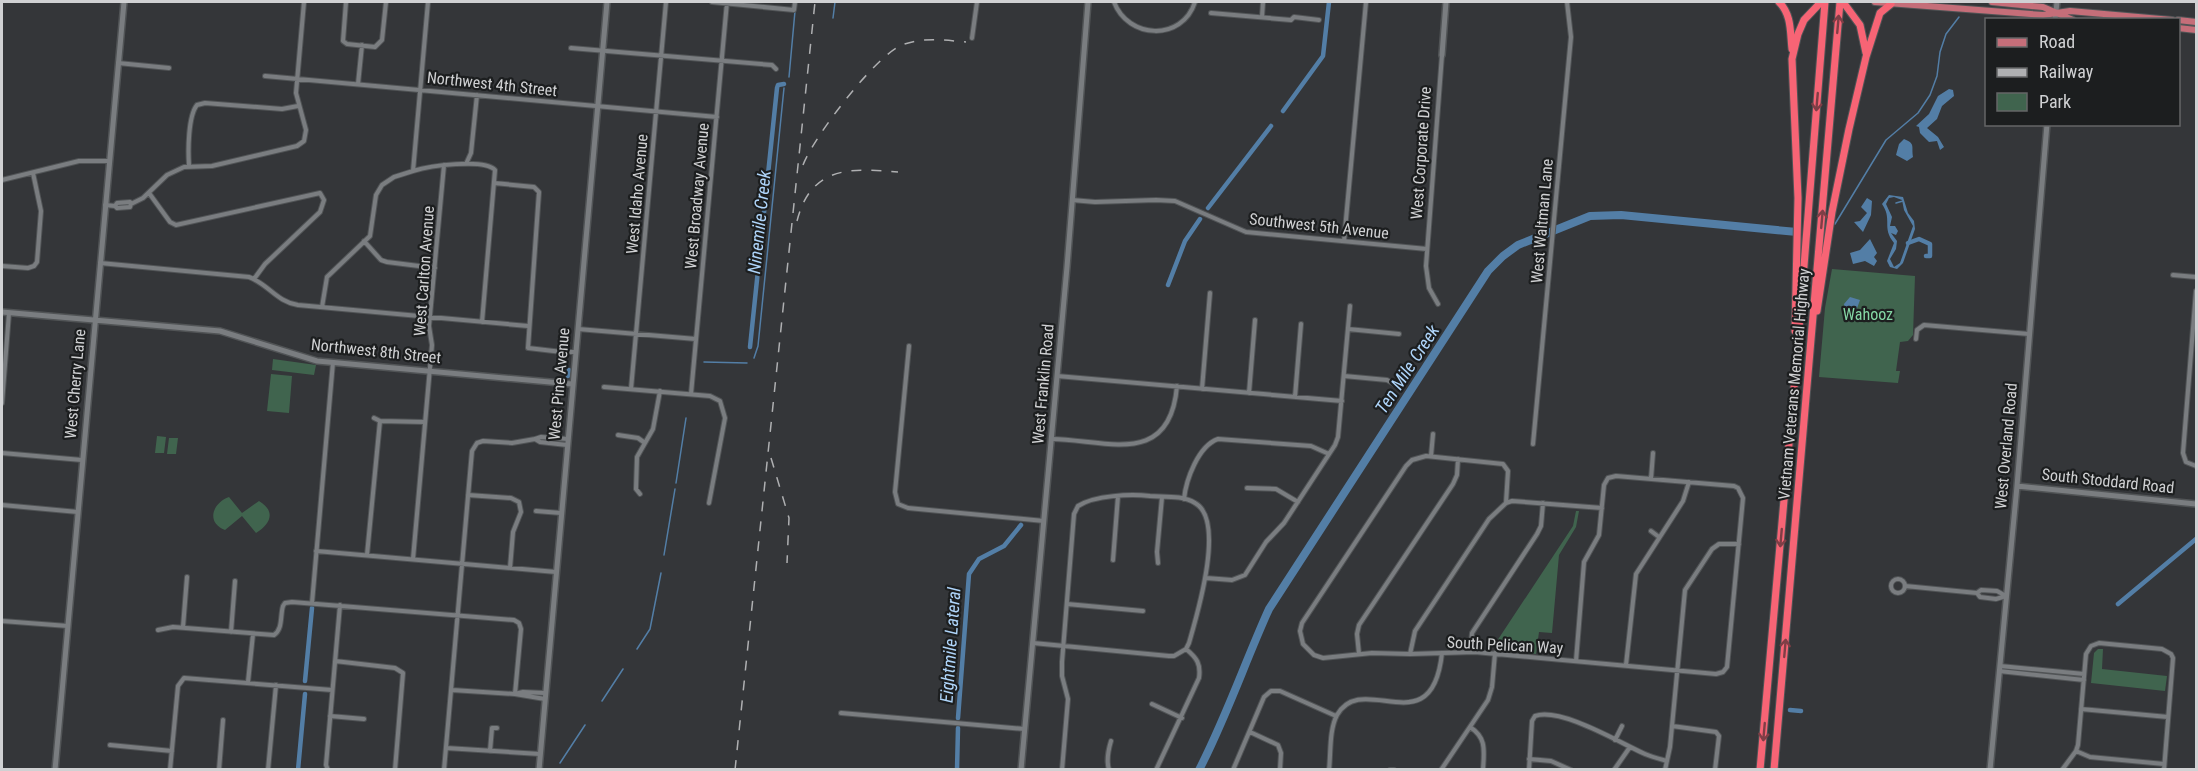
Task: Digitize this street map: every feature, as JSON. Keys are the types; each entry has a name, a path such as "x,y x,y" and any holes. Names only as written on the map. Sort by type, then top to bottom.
{"highway":[{"path":"1779,2 1789,19 1792,59 1798,198 1795,335 1797,354"},
{"path":"1792,59 1798,34 1812,10 1823,2"},
{"name":"Vietnam Veterans Memorial Highway","path":"1760,770 1797,354 1823,2"},
{"path":"1842,2 1860,25 1866,57"},
{"name":"Vietnam Veterans Memorial Highway","path":"1774,770 1842,2"},
{"path":"1808,381 1832,212 1866,57 1880,14 1891,4"}],"main road":[{"path":"1875,2 2043,15 2070,11 2149,18"},
{"path":"1992,2 2043,7 2069,18"},
{"path":"2180,20 2196,22"},
{"path":"2180,28 2196,30"}],"street":[{"name":"West Cherry Lane","path":"55,770 124,2"},
{"path":"105,205 122,209 130,207 131,204 149,193 167,175 189,166 212,166 297,146 304,141 306,130 298,106 297,79 304,2"},
{"path":"345,2 342,39 348,44 375,47 381,43 386,2"},
{"path":"413,171 428,2"},
{"name":"West Pine Avenue","path":"539,770 607,2"},
{"name":"West Idaho Avenue","path":"631,389 666,2"},
{"path":"712,2 794,10 795,2"},
{"name":"West Broadway Avenue","path":"691,394 727,2"},
{"path":"972,38 977,2"},
{"name":"West Franklin Road","path":"1021,770 1052,439 1088,2"},
{"path":"1114,2 1129,23 1137,28 1156,32 1174,27 1182,21 1189,14 1195,2"},
{"path":"1262,17 1263,2"},
{"path":"1344,241 1366,2"},
{"name":"West Corporate Drive","path":"1438,304 1427,280 1427,249 1446,2"},
{"name":"West Waltman Lane","path":"1533,444 1571,37 1567,2"},
{"path":"2055,18 2056,2"},
{"path":"1211,13 1319,20"},
{"path":"358,84 362,45"},
{"path":"571,48 772,64 776,69"},
{"path":"118,63 169,68"},
{"name":"Northwest 4th Street","path":"265,76 717,117"},
{"path":"466,165 471,153 477,95"},
{"path":"189,166 188,151 192,114 197,105 205,103 282,110 298,106"},
{"name":"West Overland Road","path":"1990,770 2017,486 2047,126"},
{"path":"2,180 79,160 109,161"},
{"path":"322,307 327,277 370,236 376,195 381,185 393,177 444,165 488,165 493,167 494,183 482,322"},
{"name":"West Carlton Avenue","path":"413,559 432,345 430,317 444,165"},
{"path":"2,266 28,268 37,262 41,212 33,173"},
{"path":"494,183 534,187 540,195 528,348 575,352"},
{"path":"149,193 170,222 174,224 314,193 322,196 323,207 320,212 265,264 254,279"},
{"name":"Southwest 5th Avenue","path":"1071,200 1095,202 1169,200 1187,205 1246,232 1427,249"},
{"path":"364,241 381,260 435,268"},
{"path":"100,263 238,275 254,279 282,301 291,304 528,326"},
{"path":"2174,275 2196,277"},
{"path":"2196,291 2194,359 2184,453 2186,462 2196,466"},
{"path":"1202,388 1210,293"},
{"path":"1206,578 1232,580 1245,575 1266,542 1282,527 1338,437 1350,306"},
{"name":"Northwest 8th Street","path":"2,312 220,331 305,358 573,384"},
{"path":"2,403 9,313"},
{"path":"1249,393 1255,320"},
{"path":"1295,397 1301,324"},
{"path":"1916,339 1917,330 1924,326 2029,334"},
{"path":"578,328 696,339"},
{"path":"1348,329 1399,333"},
{"path":"909,346 895,492 898,504 908,508 1044,520"},
{"path":"312,603 333,362"},
{"path":"1057,376 1342,401"},
{"path":"1344,376 1386,380 1394,384"},
{"path":"1052,439 1127,444 1147,441 1160,432 1170,416 1176,400 1177,386"},
{"path":"604,387 710,396 720,401 725,418 709,503"},
{"path":"640,494 636,489 637,457 653,429 660,391"},
{"path":"374,418 380,421 425,423"},
{"path":"367,555 380,421"},
{"path":"1433,434 1431,456 1498,462 1506,466 1508,471 1506,503"},
{"path":"618,435 638,438 645,443"},
{"path":"444,770 472,451 476,441 512,443 535,439 540,442 567,442"},
{"path":"1185,499 1189,476 1206,446 1218,439 1311,446 1329,454"},
{"path":"2,453 82,460"},
{"path":"1651,479 1653,453"},
{"name":"South Pelican Way","path":"1431,456 1417,458 1406,466 1302,623 1300,631 1303,644 1318,657 1470,652 1716,674 1724,672 1727,667 1739,544"},
{"path":"1359,654 1357,634 1359,625 1453,484 1457,475 1458,459"},
{"path":"1576,661 1584,562 1599,535 1604,485 1608,478 1616,476 1734,486 1742,492 1739,544 1719,544 1712,549 1686,590 1672,726 1665,770"},
{"path":"1626,665 1636,574 1683,501 1689,482"},
{"name":"South Stoddard Road","path":"2017,486 2196,504"},
{"path":"1247,488 1276,489 1298,502"},
{"path":"468,495 511,498 519,502 521,512 514,528 510,568"},
{"path":"1033,643 1063,646 1169,656 1174,656 1186,649 1190,643 1206,578 1207,519 1201,507 1185,499 1135,495 1118,496 1078,506 1074,514 1063,646 1062,676 1068,699 1062,770"},
{"path":"1113,560 1118,496"},
{"path":"1158,563 1162,497"},
{"path":"1410,654 1415,631 1489,519 1506,503 1512,501 1602,508"},
{"path":"1470,652 1470,637 1539,530 1543,503"},
{"path":"2,505 78,512"},
{"path":"536,511 561,513"},
{"path":"1650,531 1659,537"},
{"path":"316,551 556,572"},
{"path":"183,627 187,577"},
{"path":"231,632 235,581"},
{"path":"1905,586 1977,593 1980,597 1996,599 2006,596"},
{"path":"158,630 183,627 270,636 277,634 285,603 291,602 514,620 519,623 521,629 515,694"},
{"path":"1067,604 1143,610"},
{"path":"328,770 326,765 340,605"},
{"path":"2,621 68,626"},
{"path":"248,682 253,634"},
{"path":"2062,770 2076,751 2086,654 2091,645 2099,643 2163,649 2171,654 2174,662 2164,770"},
{"path":"1156,770 1182,718 1200,670 1198,660 1186,649"},
{"path":"1329,770 1336,716 1347,705 1360,700 1407,703 1421,700 1439,676 1442,653"},
{"path":"1441,770 1490,696 1495,653"},
{"path":"335,662 401,670 403,677 395,770"},
{"path":"1999,669 2085,674"},
{"path":"1999,669 2084,680"},
{"path":"170,770 178,686 181,679 187,677 333,690"},
{"path":"268,770 276,685"},
{"path":"452,690 545,696"},
{"path":"1233,770 1264,697 1271,691 1280,691 1336,716"},
{"path":"1152,704 1182,718"},
{"path":"2081,708 2168,717"},
{"path":"841,713 1025,729"},
{"path":"1529,770 1533,721 1535,716 1541,714 1566,717 1648,756 1667,761"},
{"path":"330,716 364,720"},
{"path":"219,770 224,720"},
{"path":"1615,740 1622,726"},
{"path":"1672,726 1711,729 1716,732 1719,736 1715,770"},
{"path":"1470,727 1479,733 1484,741 1482,770"},
{"path":"490,751 492,728 497,728"},
{"path":"1250,732 1278,745 1281,753 1280,770"},
{"path":"1110,770 1107,764 1111,741"},
{"path":"110,745 172,750"},
{"path":"1614,770 1630,747"},
{"path":"446,748 540,754"},
{"path":"2076,751 2090,757 2164,764"},
{"path":"1529,759 1551,761 1571,770"}],"green space":[{"name":"Wahooz","path":"1832,269 1915,276 1913,335 1908,341 1900,342 1896,371 1900,371 1898,383 1819,377 1825,308"},
{"path":"273,359 316,365 314,375 272,370"},
{"path":"271,374 292,376 289,413 267,411"},
{"path":"157,436 166,437 164,453 155,453"},
{"path":"169,438 178,438 176,454 167,454"},
{"path":"229,497 242,513 259,501 268,509 270,517 268,522 256,533 242,516 225,530 219,527 213,518 215,508"},
{"path":"1576,511 1579,511 1576,527 1559,555 1552,633 1539,632 1536,654 1496,650 1497,641 1573,526"},
{"path":"2098,649 2103,649 2102,669 2167,676 2165,691 2091,683 2094,653"}],"water":[{"path":"1949,89 1953,90 1954,96 1942,106 1937,119 1927,128 1938,137 1944,147 1940,150 1937,141 1929,142 1916,126 1929,114 1938,96"},
{"path":"1904,139 1912,146 1913,157 1907,161 1896,155 1899,144"},
{"path":"1889,195 1903,197 1908,213 1914,221 1915,229 1903,263 1897,269 1890,267 1887,261 1894,243 1888,232 1887,215 1882,204","holes":["1889,198 1902,200 1904,210 1913,226 1900,263 1894,267 1890,259 1896,249 1897,241 1891,233 1896,235 1898,231 1895,226 1890,226 1892,217 1886,204"]},
{"path":"1867,198 1872,201 1871,215 1863,232 1854,222 1860,221 1867,213 1861,207"},
{"path":"1870,239 1877,253 1874,257 1877,261 1874,266 1865,261 1853,264 1850,253 1860,250"},
{"path":"1850,297 1860,300 1855,314 1847,311 1844,306"}],"waterway":[{"name":"Ninemile Creek","path":"833,18 835,2"},
{"name":"Eightmile Lateral","path":"1283,111 1323,56 1329,2"},
{"path":"789,77 795,11"},
{"name":"Ten Mile Creek","path":"1835,224 1886,140 1918,113 1930,95 1937,76 1940,52 1946,34 1959,17"},
{"path":"750,347 777,88 778,85 784,84"},
{"name":"Ninemile Creek","path":"754,358 758,346 784,88"},
{"name":"Eightmile Lateral","path":"1208,208 1271,126"},
{"path":"1896,203 1903,201"},
{"name":"Ten Mile Creek","path":"1199,770 1269,609 1488,271 1503,256 1518,245 1590,216 1621,215 1797,232"},
{"name":"Eightmile Lateral","path":"1168,285 1185,241 1200,219"},
{"path":"1908,243 1919,239 1930,244 1930,256 1926,256"},
{"name":"Ninemile Creek","path":"704,362 747,363"},
{"path":"568,376 569,370"},
{"name":"Ninemile Creek","path":"676,483 686,418"},
{"name":"Ninemile Creek","path":"664,555 675,489"},
{"name":"Eightmile Lateral","path":"958,718 969,574 979,559 1004,546 1021,525"},
{"path":"2118,604 2196,539"},
{"name":"Ninemile Creek","path":"637,649 650,629 661,573"},
{"path":"305,681 312,608"},
{"name":"Ninemile Creek","path":"602,701 623,669"},
{"path":"298,770 305,694"},
{"path":"1790,710 1801,711"},
{"name":"Ninemile Creek","path":"560,763 585,725"},
{"name":"Eightmile Lateral","path":"957,770 958,728"}],"railway":[{"path":"735,770 815,2"},
{"path":"803,165 819,136 846,99 890,52 902,45 917,41 966,42"},
{"path":"797,221 803,203 812,189 823,180 850,171 898,172"},
{"path":"771,458 789,518 787,563"}]}
